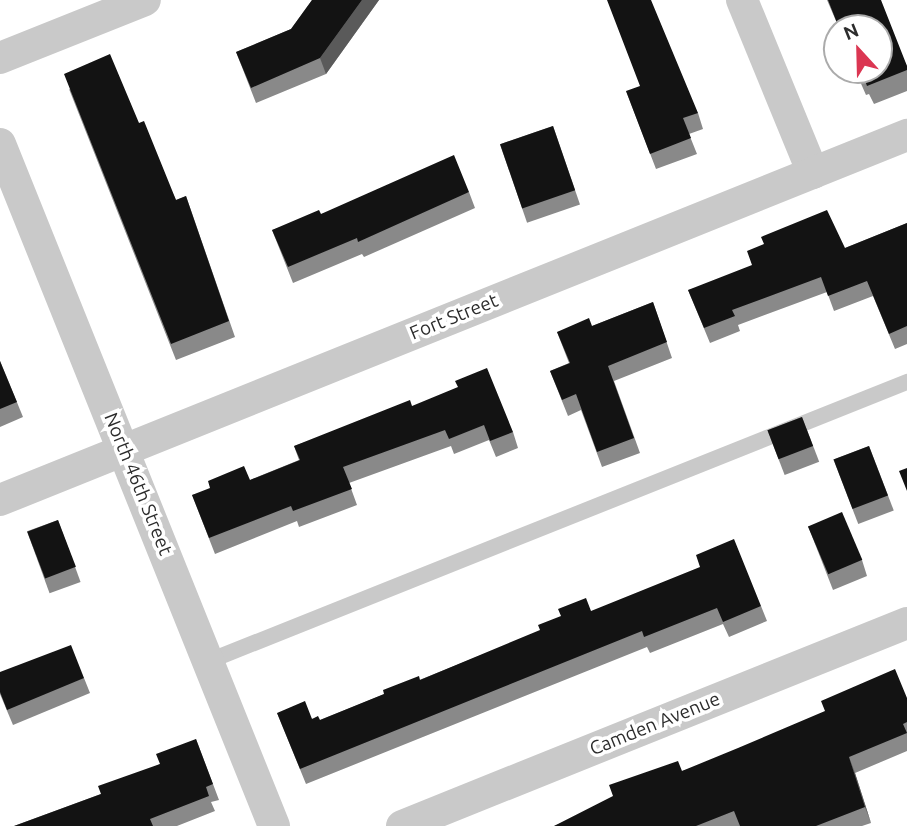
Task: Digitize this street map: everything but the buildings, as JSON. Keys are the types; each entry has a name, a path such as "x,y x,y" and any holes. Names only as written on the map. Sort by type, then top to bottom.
{"street":[{"path":"0,58 145,0"},
{"path":"743,0 813,173"},
{"name":"Fort Street","path":"0,500 907,135"},
{"name":"North 46th Street","path":"0,144 125,449 274,826"},
{"name":"Camden Avenue","path":"402,826 907,623"}],"lane":[{"path":"209,661 907,382"}]}
